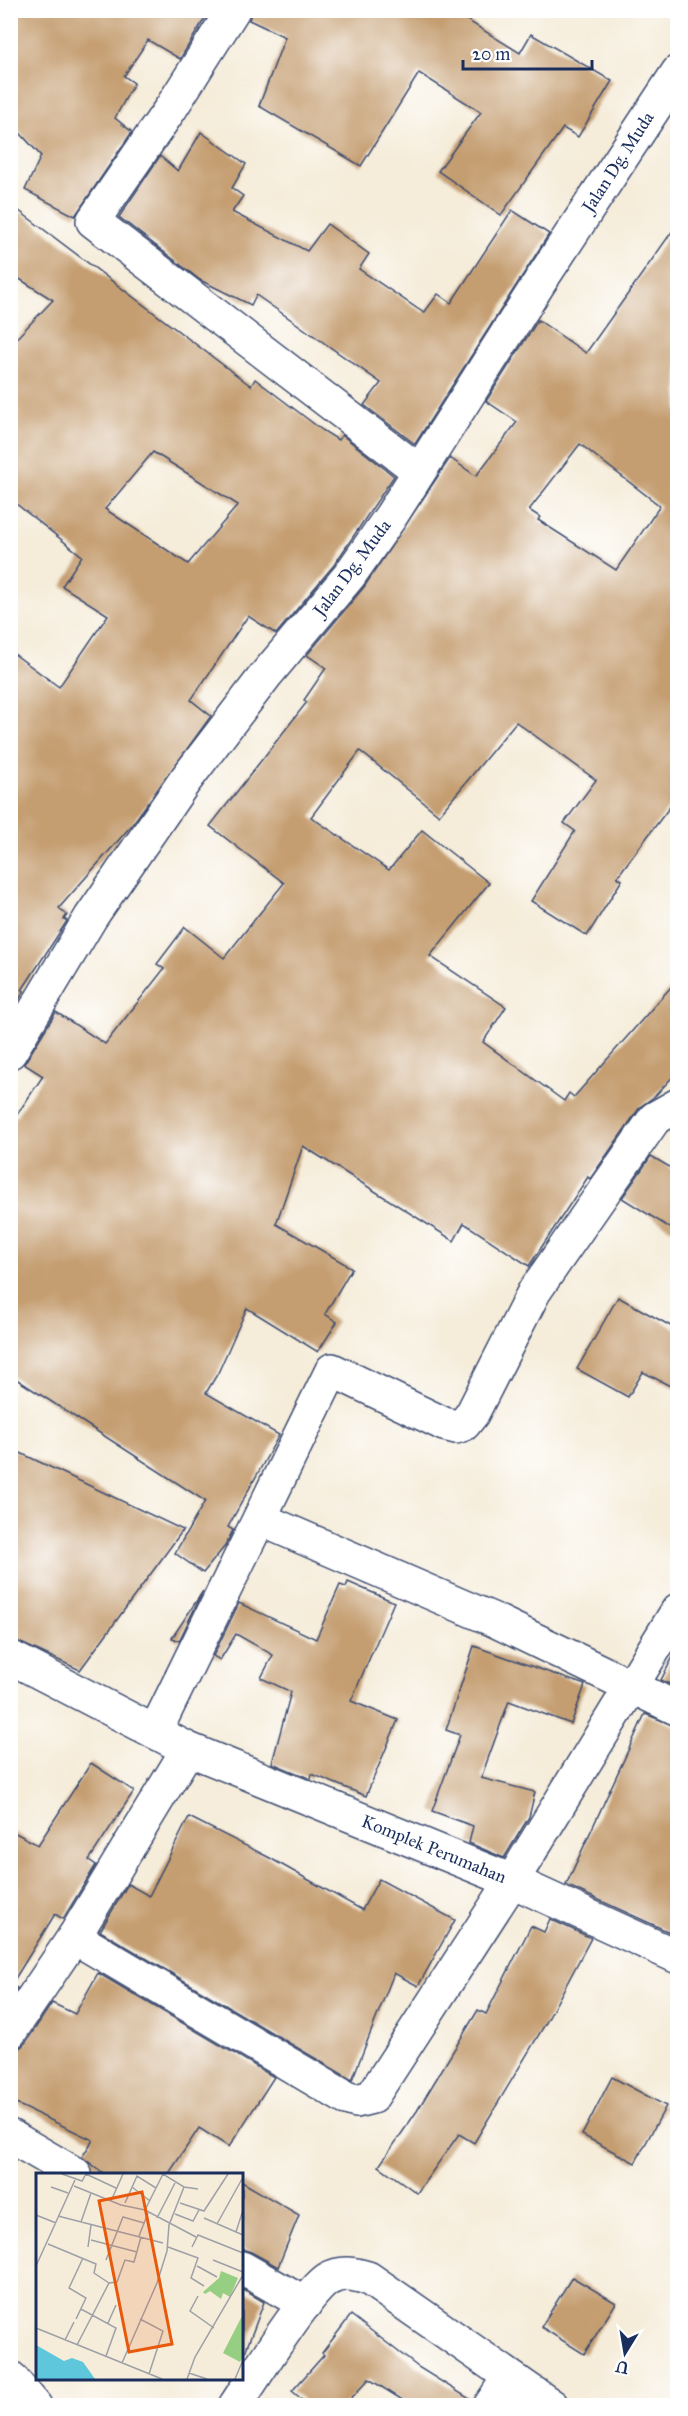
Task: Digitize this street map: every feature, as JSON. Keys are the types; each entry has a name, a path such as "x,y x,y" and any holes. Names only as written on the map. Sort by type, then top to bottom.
{"street":[{"path":"233,10 171,108 93,221 419,471"},
{"name":"Jalan Dg. Muda","path":"10,1052 91,917 184,782 265,676 349,576 392,516 678,72"},
{"path":"155,1732 332,1370 444,1424 456,1427 464,1424 482,1395 534,1292 655,1118 678,1105"},
{"path":"260,1519 494,1620 678,1709"},
{"path":"74,1937 346,2098 366,2100 372,2097 512,1881 678,1610"},
{"name":"Komplek Perumahan","path":"10,1657 188,1749 512,1881 678,1957"},
{"path":"10,2032 74,1937 188,1749"},
{"path":"11,2139 71,2173"},
{"path":"243,2269 305,2304"},
{"path":"235,2406 305,2304 327,2280 342,2274 368,2278 552,2406"},
{"path":"10,2377 35,2406"},
{"path":"490,2406 509,2377"}],"building":[{"path":"10,10 210,10 180,59 148,40 124,76 134,83 115,118 132,132 75,216 25,190 41,156 10,122"},
{"path":"252,10 451,10 520,53 531,34 612,81 578,137 563,128 501,215 438,171 481,112 419,73 361,166 259,106 285,37 249,20"},
{"path":"201,132 246,164 232,188 243,196 232,212 307,251 327,224 369,254 359,269 424,313 438,294 451,303 512,210 549,234 415,444 364,405 381,383 256,295 251,305 200,280 119,217 160,156 178,171"},
{"path":"10,204 251,386 255,379 322,430 338,440 342,435 394,476 334,565 276,634 248,616 191,700 211,716 131,826 59,908 67,915 64,919 67,921 22,990 24,991 10,1015 10,651 59,687 108,615 62,586 82,556 10,499 10,345 53,300 10,273","holes":["153,452 238,505 188,564 105,509"]},
{"path":"678,223 678,796 617,877 622,880 587,936 531,901 575,831 564,823 596,780 516,722 439,815 360,751 311,817 389,870 422,830 489,883 430,956 506,1007 483,1042 564,1101 569,1093 574,1097 678,979 678,1071 655,1096 640,1107 590,1179 588,1177 529,1266 464,1223 454,1241 303,1146 276,1224 352,1268 325,1314 337,1322 318,1352 247,1308 218,1373 206,1393 279,1435 228,1527 233,1530 225,1546 203,1573 175,1553 205,1501 10,1375 10,1125 43,1076 24,1064 56,1012 105,1044 164,969 157,964 185,927 224,958 284,883 210,826 307,702 304,700 326,668 307,655 364,587 450,458 476,476 517,422 486,401 538,320 586,353","holes":["580,444 660,506 616,570 538,520 540,517 529,510"]},
{"path":"651,1156 678,1172 678,1233 622,1198"},
{"path":"618,1297 678,1330 678,1390 643,1372 628,1397 577,1369"},
{"path":"10,1448 183,1530 80,1670 10,1638"},
{"path":"348,1582 394,1602 351,1701 398,1720 366,1796 312,1774 311,1779 272,1763 291,1692 261,1678 273,1655 236,1634 220,1660 213,1656 239,1603 316,1639 340,1585 346,1587"},
{"path":"203,1591 179,1641 172,1638"},
{"path":"474,1646 585,1685 571,1724 509,1701 481,1778 535,1792 529,1817 504,1858 469,1843 473,1826 432,1811 460,1735 446,1730"},
{"path":"678,1647 678,1688 661,1680"},
{"path":"645,1714 678,1727 678,1936 566,1885"},
{"path":"91,1763 134,1791 89,1860 96,1865 63,1919 55,1914 11,1985 17,1988 10,1998 10,1830 38,1845"},
{"path":"189,1817 268,1857 362,1910 379,1879 455,1920 418,1986 394,1973 352,2080 100,1931 128,1884 149,1896"},
{"path":"550,1919 591,1938 547,2021 474,2143 459,2134 417,2193 379,2166 417,2111 478,2010 486,2014 531,1926 544,1932"},
{"path":"98,1973 274,2077 229,2147 199,2128 169,2173 103,2173 82,2157 93,2140 10,2101 10,2050 19,2049 26,2042 52,2003 75,2014"},
{"path":"612,2077 666,2106 635,2163 582,2135"},
{"path":"243,2183 299,2215 278,2267 243,2249"},
{"path":"572,2277 616,2303 584,2354 541,2327"},
{"path":"243,2290 264,2302 243,2355"},
{"path":"351,2315 418,2367 473,2401 471,2406 412,2406 369,2379 344,2406 310,2406 292,2391 324,2355 322,2353"}]}
